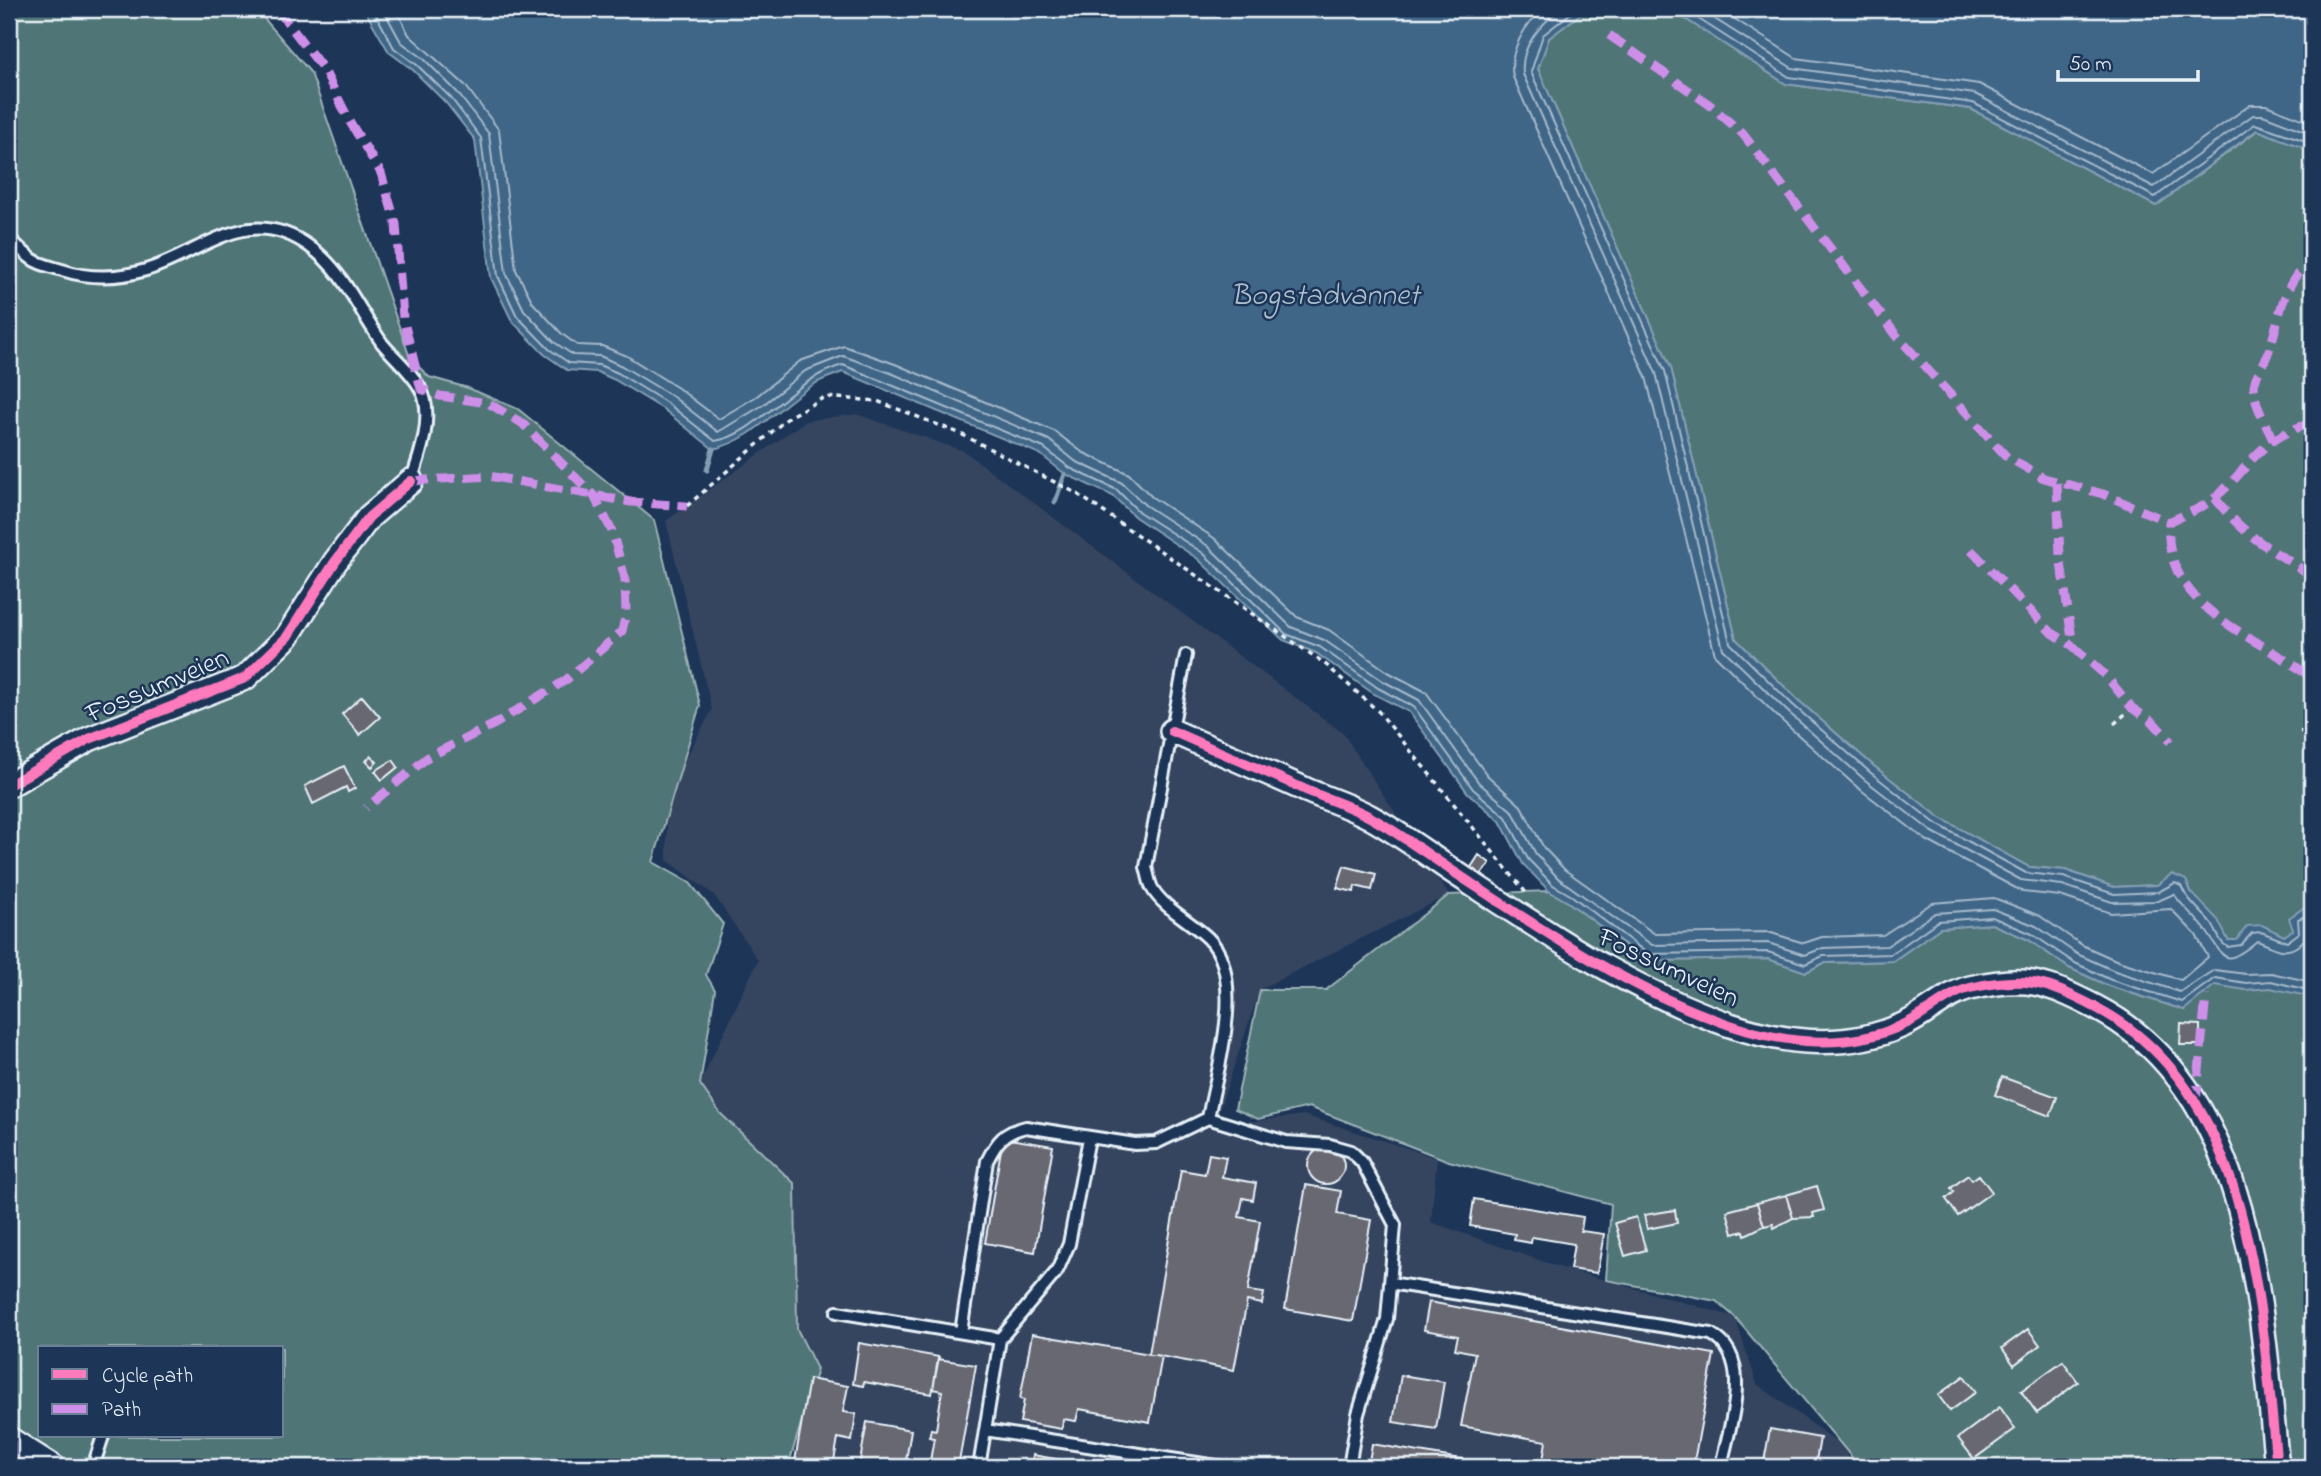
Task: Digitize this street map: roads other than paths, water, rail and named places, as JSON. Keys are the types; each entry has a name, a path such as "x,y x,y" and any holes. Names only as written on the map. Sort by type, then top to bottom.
{"street":[{"name":"Fossumveien","path":"9,785 89,739 245,678 287,637 335,562 369,517 411,481"},
{"name":"Fossumveien","path":"1172,731 1371,817 1570,948 1656,995 1733,1026 1801,1042 1852,1041 1903,1026 1964,989 2004,981 2051,985 2119,1020 2172,1070 2196,1103 2225,1160 2259,1297 2277,1467"},
{"path":"9,1438 53,1467"}],"lane":[{"name":"Fossumveien","path":"9,237 34,261 74,274 111,277 147,270 226,234 257,227 288,233 310,247 338,272 382,342 421,389 425,420 419,457 411,481"},
{"path":"1186,655 1146,867 1152,888 1211,940 1225,965 1228,982 1226,1014 1208,1118"},
{"path":"961,1332 987,1161 997,1141 1010,1131 1026,1127 1089,1138 1156,1143 1208,1118 1286,1142 1330,1144 1351,1151 1362,1161 1395,1225 1387,1319 1358,1414 1349,1467"},
{"path":"979,1467 1000,1339 1057,1271 1069,1244 1089,1138"},
{"path":"1390,1283 1711,1334 1720,1339 1733,1362 1737,1381 1721,1467"},
{"path":"837,1312 1000,1339"},
{"path":"985,1430 1223,1467"},
{"path":"93,1467 102,1438"}],"water":[{"name":"Bogstadvannet","path":"364,9 1587,9 1549,38 1538,69 1671,368 1736,639 1798,700 1875,767 1939,817 2029,867 2065,870 2114,887 2157,885 2172,874 2186,880 2191,892 2218,920 2228,940 2237,940 2247,926 2262,925 2284,936 2293,930 2289,918 2306,906 2312,908 2312,997 2270,988 2245,990 2215,985 2184,1010 2109,986 2069,968 2029,940 1992,924 1940,928 1893,961 1824,963 1806,972 1768,959 1647,961 1549,891 1523,864 1500,821 1468,793 1409,712 1374,694 1316,653 1283,640 1198,559 1135,517 1113,496 1065,474 1040,454 843,372 816,383 753,431 713,449 663,409 615,380 597,372 567,370 544,354 512,321 491,278 475,140 446,103 413,70 389,52"},
{"path":"1670,9 2312,9 2312,151 2257,130 2156,206 1971,109 1786,84"}],"waterway":[{"path":"707,470 713,449"},
{"path":"1055,502 1065,474"}]}
